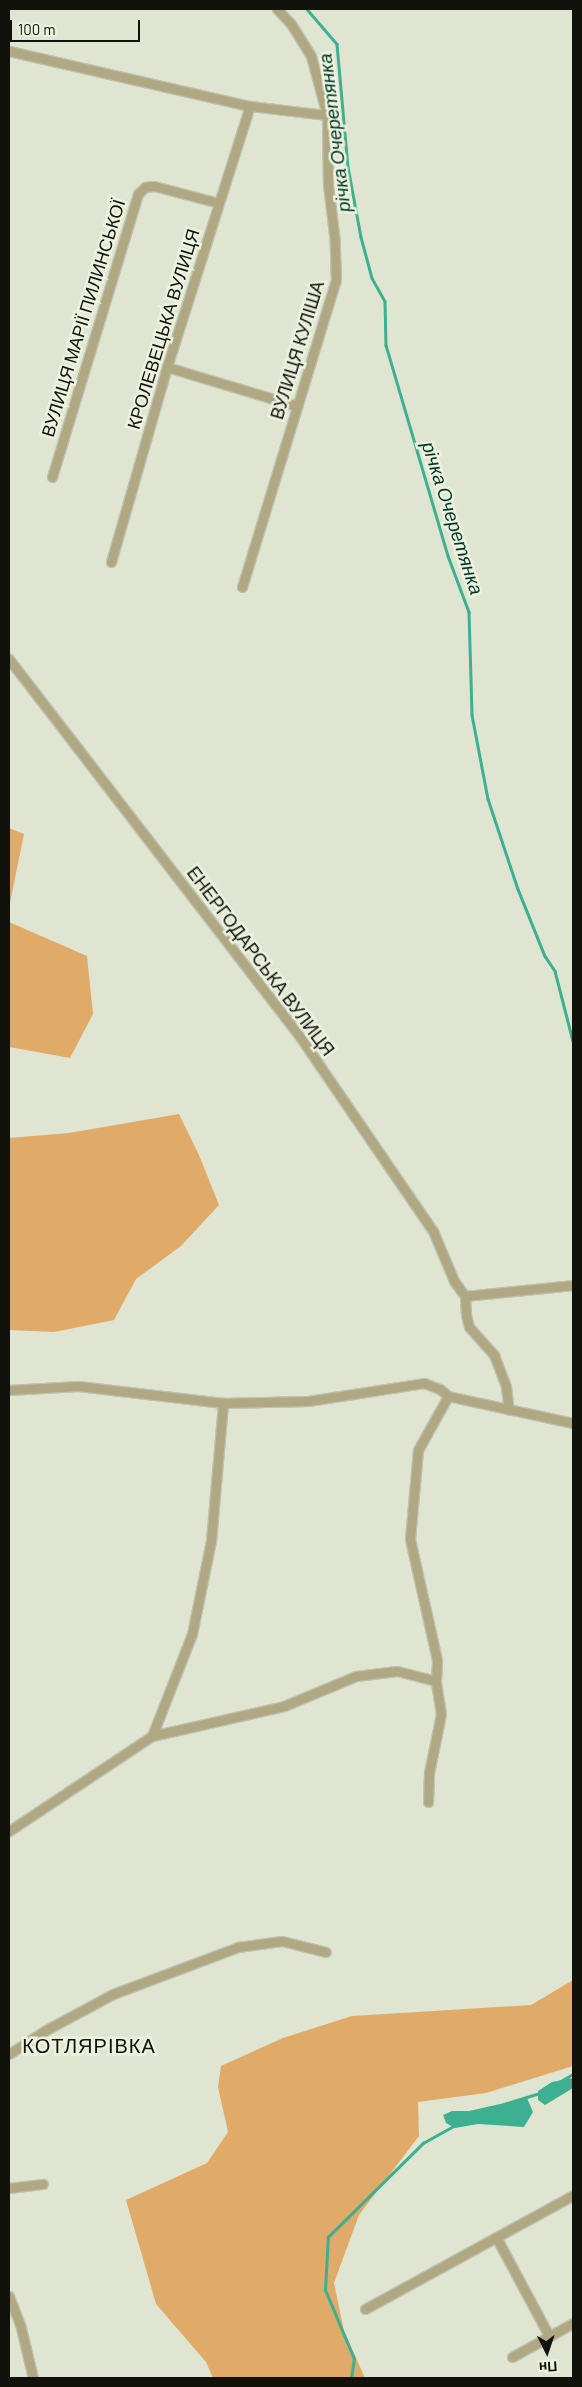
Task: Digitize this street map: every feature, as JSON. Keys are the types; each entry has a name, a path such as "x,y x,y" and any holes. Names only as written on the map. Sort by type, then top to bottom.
{"street":[{"name":"ВУЛИЦЯ КУЛІША","path":"242,587 336,280 335,242 328,185 327,114 311,56 292,26 277,9"},
{"path":"9,51 250,106 327,114"},
{"name":"КРОЛЕВЕЦЬКА ВУЛИЦЯ","path":"111,562 167,367 250,106"},
{"name":"ВУЛИЦЯ МАРІЇ ПИЛИНСЬКОЇ","path":"52,478 138,194 145,187 154,186 219,203"},
{"path":"167,367 298,406"},
{"name":"ЕНЕРГОДАРСЬКА ВУЛИЦЯ","path":"9,661 298,1034 433,1231 454,1281 465,1296 469,1327 494,1355 506,1387 509,1410"},
{"path":"465,1296 573,1284"},
{"path":"9,1390 78,1386 223,1403 308,1401 424,1383 440,1389 448,1396 573,1423"},
{"path":"428,1802 429,1773 441,1714 436,1681 436,1660 410,1539 418,1450 448,1396"},
{"path":"152,1736 192,1634 211,1541 223,1403"},
{"path":"9,1831 152,1736 284,1706 356,1676 397,1671 436,1681"},
{"path":"9,2054 46,2030 114,1994 238,1947 282,1941 326,1952"},
{"path":"9,2188 43,2184"},
{"path":"366,2309 573,2195"},
{"path":"496,2238 549,2336"},
{"path":"9,2296 19,2321 34,2378"},
{"path":"512,2357 573,2323"}],"shaded area":[{"path":"9,828 24,834 9,908"},
{"path":"9,922 87,956 93,1014 70,1058 9,1047"},
{"path":"179,1114 199,1155 219,1205 181,1246 136,1279 114,1320 54,1332 9,1330 9,1138 69,1133"},
{"path":"573,1980 573,2066 486,2093 418,2102 419,2136 359,2215 334,2283 344,2331 365,2378 213,2378 206,2362 156,2304 126,2200 207,2163 228,2132 218,2087 221,2066 283,2038 352,2016 531,2005"},
{"path":"573,2078 573,2088 545,2105 538,2100 538,2091 552,2082"},
{"path":"527,2098 533,2112 524,2127 478,2124 455,2128 446,2123 443,2115 452,2111 469,2111"}],"waterway":[{"name":"річка Очеретянка","path":"307,9 337,44 348,167 361,237 372,278 385,301 386,345 448,556 469,612 472,715 488,799 518,889 545,956 555,971 573,1041"},
{"name":"річка Очеретянка","path":"559,2082 573,2074"},
{"name":"річка Очеретянка","path":"504,2104 539,2093"},
{"name":"річка Очеретянка","path":"351,2378 354,2359 325,2290 328,2237 423,2143 456,2125"}],"district":[{"name":"КОТЛЯРІВКА","path":"89,2045"}]}
